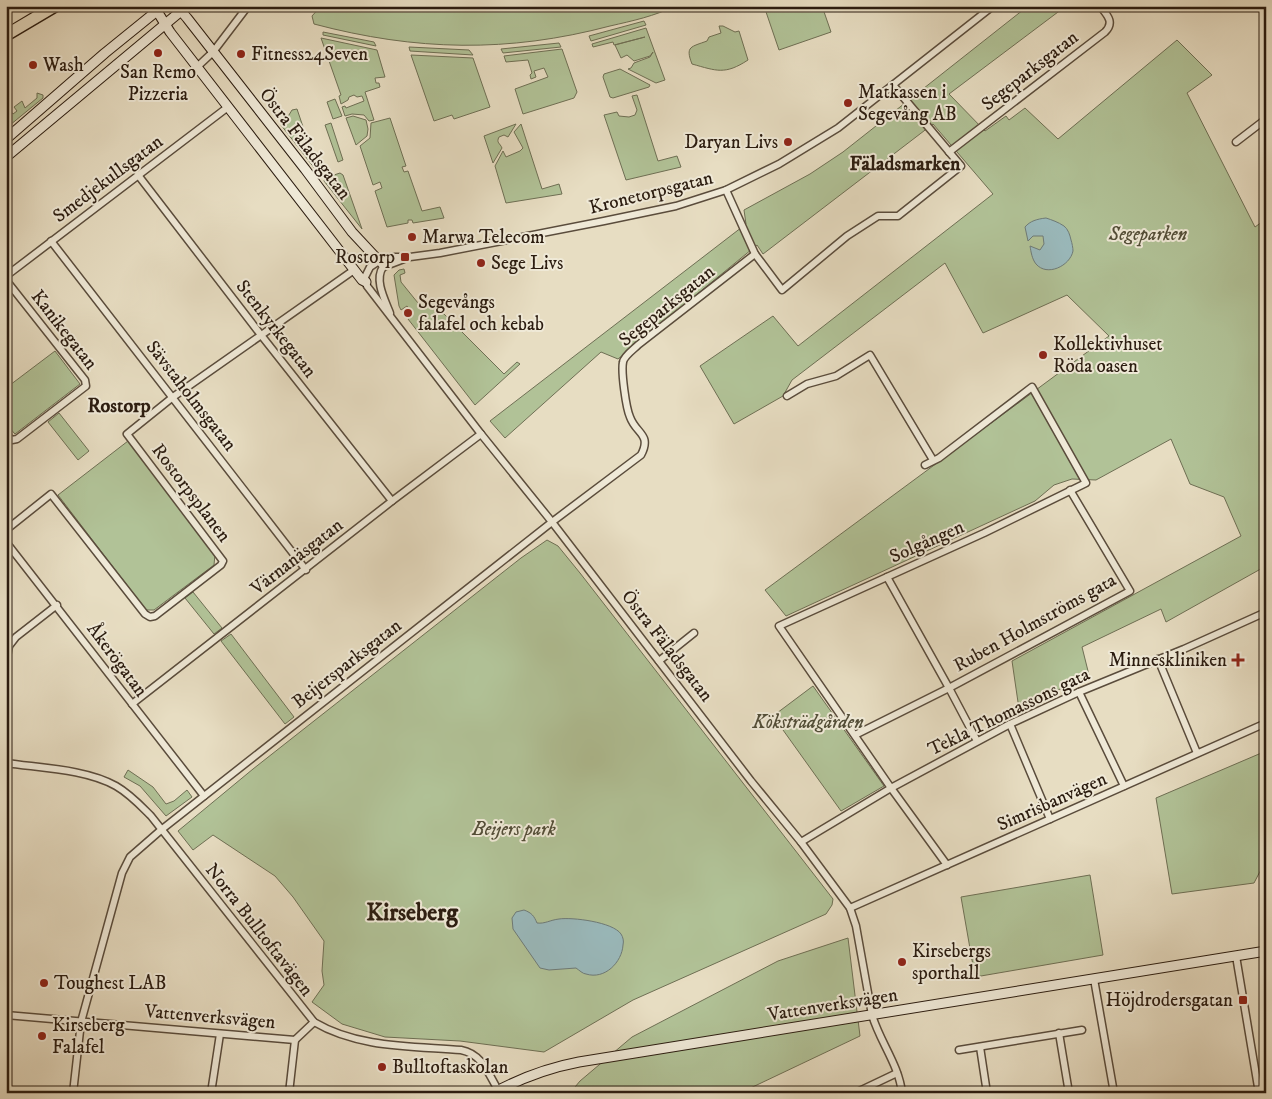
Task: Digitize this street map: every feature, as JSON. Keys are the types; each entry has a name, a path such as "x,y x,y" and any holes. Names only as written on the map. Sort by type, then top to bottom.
{"highway":[{"path":"6,21 31,6"},
{"path":"6,35 55,6"}],"street":[{"name":"Östra Fäladsgatan","path":"172,6 184,9 213,52 306,169 352,232 381,264 380,281 391,318"},
{"path":"197,67 213,52 248,6"},
{"name":"Kronetorpsgatan","path":"381,264 391,257 410,257 676,206 726,190 780,164 838,128 993,6"},
{"name":"Segeparksgatan","path":"949,152 1110,27 1109,18 1100,6"},
{"name":"Östra Fäladsgatan","path":"158,8 164,25 354,270 366,282 391,318 552,522 614,606 801,842 850,908 856,926 876,1030 897,1073 902,1093"},
{"path":"6,139 158,8"},
{"path":"6,157 184,9"},
{"path":"726,190 755,254 782,290 847,236 878,216 898,216 961,166 893,85"},
{"name":"Smedjekullsgatan","path":"6,276 228,107"},
{"path":"1236,142 1266,118"},
{"name":"Stenkyrkegatan","path":"138,175 392,502"},
{"name":"Sävstaholmsgatan","path":"51,241 306,570"},
{"name":"Segeparksgatan","path":"552,522 642,455 646,447 646,439 630,418 625,392 623,362 625,358 638,345 755,254"},
{"path":"380,281 366,282 366,272 370,267 381,264"},
{"path":"173,397 354,270"},
{"name":"Kanikegatan","path":"6,280 87,384 17,440 12,440 6,435"},
{"path":"787,396 807,384 836,376 870,355 933,460 925,465"},
{"name":"Solgången","path":"855,735 779,626 984,533 1086,483 1032,387 939,458 933,460"},
{"name":"Rostorpsplanen","path":"6,530 51,494 145,614 150,617 155,616 221,565 223,561 221,557 127,434 173,397"},
{"name":"Värnanäsgatan","path":"132,704 481,434"},
{"name":"Ruben Holmströms gata","path":"855,735 949,688 1130,591 1070,490"},
{"name":"Beijersparksgatan","path":"73,1093 81,1022 122,873 130,857 291,726 552,522"},
{"name":"Åkerögatan","path":"6,542 204,796"},
{"path":"887,577 977,741"},
{"path":"6,663 8,646 16,637 57,605"},
{"name":"Tekla Thomassons gata","path":"801,842 892,788 1010,724 1079,692 1158,660 1266,612"},
{"path":"659,661 694,633"},
{"path":"1158,660 1197,753"},
{"path":"1079,692 1124,786"},
{"name":"Simrisbanvägen","path":"850,908 1266,723"},
{"path":"1010,724 1050,819"},
{"path":"855,735 947,865"},
{"name":"Norra Bulltoftavägen","path":"6,763 76,773 100,779 115,786 136,800 314,1022 339,1035 369,1042 461,1050 472,1053 480,1060 495,1091"},
{"name":"Vattenverksvägen","path":"495,1091 532,1074 557,1066 1266,951"},
{"path":"1236,956 1259,1093"},
{"path":"1094,979 1114,1093"},
{"name":"Vattenverksvägen","path":"6,1015 295,1040 314,1022"},
{"path":"959,1050 1082,1030"},
{"path":"1059,1033 1069,1093"},
{"path":"211,1093 220,1034"},
{"path":"289,1093 295,1040"},
{"path":"980,1047 987,1093"},
{"path":"855,1093 897,1073"}],"green space":[{"path":"321,6 675,6 643,18 572,35 535,41 462,45 389,40 314,24 312,16"},
{"path":"764,6 822,6 831,32 779,50"},
{"name":"Segeparken","path":"1028,6 1066,6 949,94 985,131 1006,116 1009,120 1025,108 1058,139 1177,40 1212,75 1187,93 1255,227 1266,219 1266,566 1166,622 1161,609 1082,647 1089,675 1019,709 1012,661 1241,536 1224,497 1190,484 1171,439 1096,480 1072,479 1054,485 1035,501 786,616 765,590 1109,336 1067,295 983,333 945,263 792,380 783,396 734,424 700,366 773,316 798,346 993,194 933,124 763,254 757,245 618,359 601,352 505,438 490,421 746,224 744,210 810,174 843,152"},
{"path":"644,21 646,25 591,41 589,36"},
{"path":"719,26 735,32 739,31 748,60 727,70 715,70 692,64 689,50 707,41 709,37 721,33"},
{"path":"646,28 665,80 656,83 628,69 634,63 650,57 653,52 650,56 634,61 627,55 621,58 615,45 645,37 614,45 613,42 593,47 592,44"},
{"path":"323,32 374,42 376,46 323,35"},
{"path":"321,38 377,50 385,77 375,78 376,83 379,83 380,87 365,92 374,120 369,121 364,115 352,114 345,116 342,107 345,106 346,108 364,101 362,96 357,97 354,95 341,104 339,96 341,95"},
{"path":"559,43 561,47 503,53 501,49"},
{"path":"409,47 469,50 473,55 410,51"},
{"path":"562,49 577,92 574,98 523,114 515,89 548,77 544,68 534,71 536,77 531,79 530,75 532,73 528,60 506,62 504,56"},
{"path":"411,55 473,58 490,107 454,119 452,115 434,121"},
{"path":"620,69 650,85 649,87 613,98 610,97 603,77 604,74"},
{"path":"37,93 43,95 43,98 10,125 8,124 6,111 9,109 13,114 17,111 14,107 22,101 25,108 37,98"},
{"path":"637,95 658,161 677,156 681,167 626,180 604,115 617,112 619,116 629,117 635,115 637,110 632,96"},
{"path":"335,99 342,116 333,119 327,102"},
{"path":"297,109 319,174 281,125 292,110"},
{"path":"353,116 366,120 368,129 367,136 356,145 346,118"},
{"path":"390,118 406,166 402,167 404,172 408,171 422,211 440,207 444,218 413,223 412,220 408,220 408,223 387,227 375,191 382,188 380,182 373,185 360,146 370,138 371,123"},
{"path":"331,123 343,160 338,162 325,125"},
{"path":"516,124 508,137 504,135 499,137 498,142 502,148 493,163 484,136"},
{"path":"521,124 542,189 559,184 562,194 506,203 495,166 503,151 506,157 523,148 514,132"},
{"path":"340,173 343,175 362,229 324,181 325,178"},
{"path":"404,269 405,273 400,275 401,282 418,303 436,299 438,308 504,374 517,362 520,364 475,405 408,319 413,314 407,306 401,310 394,275 399,270"},
{"path":"55,351 80,384 15,434 6,424 6,388"},
{"path":"59,413 89,451 78,460 48,422"},
{"path":"128,441 215,554 214,565 154,610 146,610 58,495"},
{"name":"Beijers park","path":"547,540 558,546 580,573 833,899 832,905 826,914 633,1000 544,1052 460,1041 385,1037 342,1024 312,1002 324,985 322,971 324,941 293,897 275,876 213,835 193,850 178,831 253,769 521,558"},
{"path":"193,592 222,628 214,634 185,598"},
{"path":"231,634 294,717 285,724 221,641"},
{"name":"Köksträdgården","path":"813,686 884,786 841,811 773,716"},
{"path":"1266,751 1266,860 1254,883 1172,894 1156,798"},
{"path":"128,770 153,787 166,804 174,801 187,790 192,797 166,816 140,786 124,777"},
{"path":"1090,875 1103,955 975,977 961,897"},
{"path":"848,938 860,1036 740,1093 570,1093 580,1081 632,1037 778,961"}],"water":[{"path":"1046,218 1057,222 1068,230 1073,248 1068,261 1052,270 1041,268 1036,264 1032,255 1030,246 1040,250 1044,244 1043,236 1033,236 1028,241 1025,227 1029,223"},
{"path":"524,910 535,918 537,923 559,919 573,919 592,921 610,926 617,930 623,938 622,951 619,958 606,972 593,975 582,973 576,968 549,970 540,968 513,929 512,918 516,912"}],"place":[{"name":"San Remo Pizzeria","path":"158,53"},
{"name":"Fitness24Seven","path":"241,54"},
{"name":"Wash","path":"33,65"},
{"name":"Matkassen i Segevång AB","path":"848,103"},
{"name":"Daryan Livs","path":"788,142"},
{"name":"Marwa Telecom","path":"412,237"},
{"name":"Rostorp","path":"405,257"},
{"name":"Sege Livs","path":"481,263"},
{"name":"Segevångs falafel och kebab","path":"408,313"},
{"name":"Kollektivhuset Röda oasen","path":"1043,355"},
{"name":"Minneskliniken","path":"1238,660"},
{"name":"Kirsebergs sporthall","path":"902,962"},
{"name":"Toughest LAB","path":"44,983"},
{"name":"Höjdrodersgatan","path":"1243,1000"},
{"name":"Kirseberg Falafel","path":"42,1036"},
{"name":"Bulltoftaskolan","path":"382,1067"}],"district":[{"name":"Fäladsmarken","path":"905,164"},
{"name":"Rostorp","path":"119,406"},
{"name":"Kirseberg","path":"412,913"}]}
